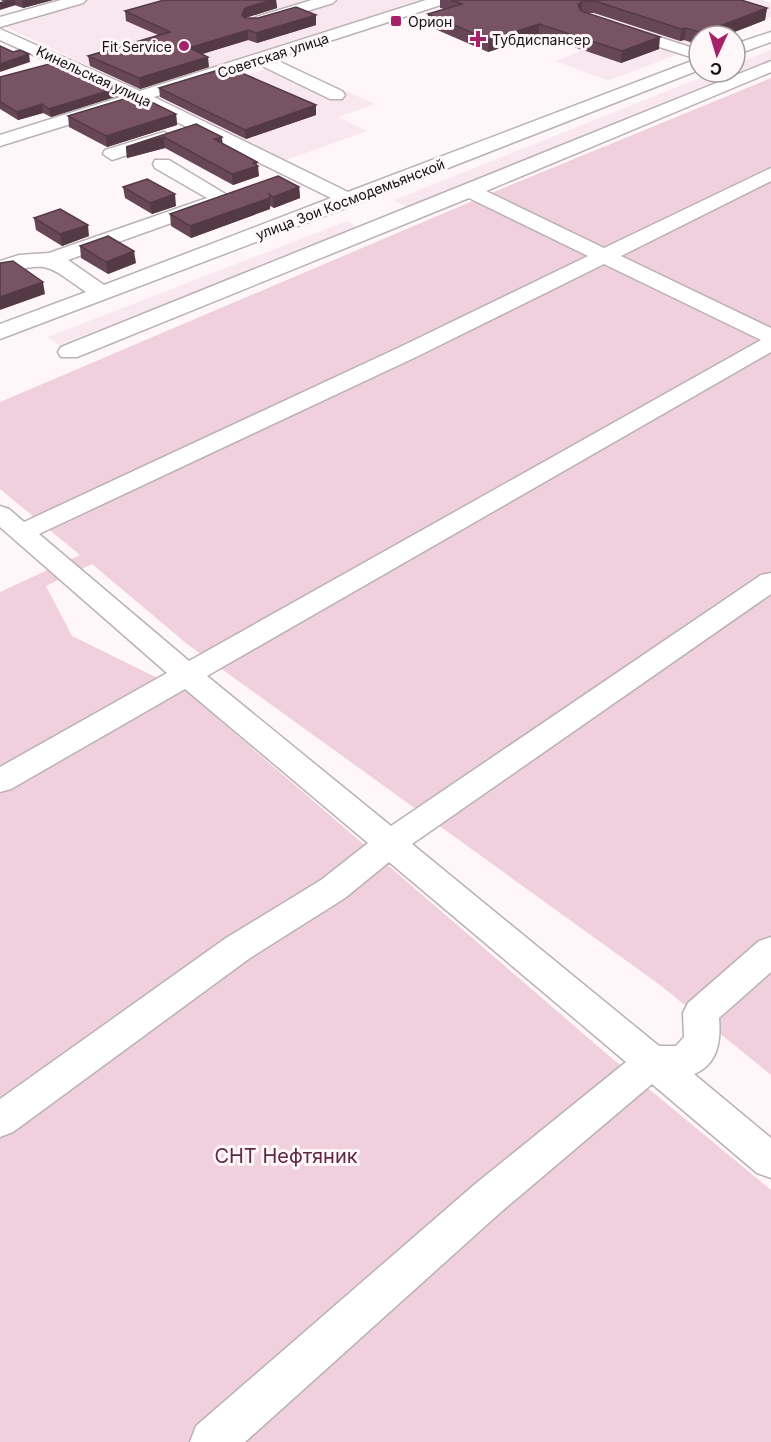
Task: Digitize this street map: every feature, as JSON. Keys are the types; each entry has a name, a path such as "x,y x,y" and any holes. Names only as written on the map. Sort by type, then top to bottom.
{"street":[{"path":"0,22 78,0"},
{"path":"252,23 328,0"},
{"path":"381,0 434,22"},
{"name":"Советская улица","path":"0,141 442,0"},
{"path":"606,25 687,51"},
{"name":"Кинельская улица","path":"0,34 140,97 349,200"},
{"path":"747,46 771,37"},
{"path":"260,59 336,95"},
{"path":"31,70 61,60"},
{"path":"69,352 470,191 771,66"},
{"name":"улица Зои Космодемьянской","path":"0,332 687,69"},
{"path":"262,78 284,70"},
{"path":"112,153 198,126"},
{"path":"162,164 222,198"},
{"path":"263,184 294,173"},
{"path":"771,174 408,352 10,523 186,674 771,1161"},
{"path":"0,268 19,261 52,259 243,191"},
{"path":"470,191 771,336"},
{"path":"52,259 102,293"},
{"path":"0,781 771,343"},
{"path":"0,1119 238,948 333,889 390,844 771,581"},
{"path":"212,1442 488,1198 653,1061 685,1062 703,1042 701,1012 771,951"}],"shaded area":[{"path":"85,0 423,0 139,90 0,24"},
{"path":"460,0 762,0 771,3 771,17 747,27 747,24 687,24 687,51 608,81 556,61 581,51 451,3"},
{"path":"771,50 771,60 747,70 747,59"},
{"path":"284,63 375,104 338,117 367,131 286,160 167,101"},
{"path":"687,83 712,84 407,207 394,200"},
{"path":"347,221 358,228 59,345 48,337"}],"green space":[{"name":"СНТ Нефтяник","path":"771,78 771,1075 660,985 187,644 92,564 46,586 72,636 188,693 608,1055 771,1190 771,1442 0,1442 0,592 80,555 0,489 0,402 496,191"}],"building":[{"path":"164,0 272,0 245,8 242,15 245,18 258,18 296,7 316,15 256,33 248,30 189,48 208,57 139,78 88,56 170,32 125,11"},
{"path":"451,0 741,0 767,8 725,24 687,24 687,28 681,29 595,1 582,1 578,5 581,11 660,37 622,51 539,24 489,40 428,14 462,4"},
{"path":"0,46 13,52 20,50 29,54 0,64"},
{"path":"53,63 61,67 66,65 117,88 49,109 42,104 17,112 0,102 0,77"},
{"path":"228,67 316,105 245,130 159,88"},
{"path":"137,95 176,114 106,136 68,116"},
{"path":"196,124 222,137 214,139 257,162 253,163 258,166 232,174 164,137 126,147"},
{"path":"278,176 299,187 273,197 269,194 270,198 190,226 170,214"},
{"path":"147,179 175,194 150,203 123,187"},
{"path":"60,209 88,225 60,234 34,218"},
{"path":"108,236 134,251 106,262 80,246"},
{"path":"13,261 43,282 0,297 0,263"}],"place":[{"name":"Орион","path":"396,21"},
{"name":"Тубдиспансер","path":"478,39"},
{"name":"Fit Service","path":"184,46"}]}
